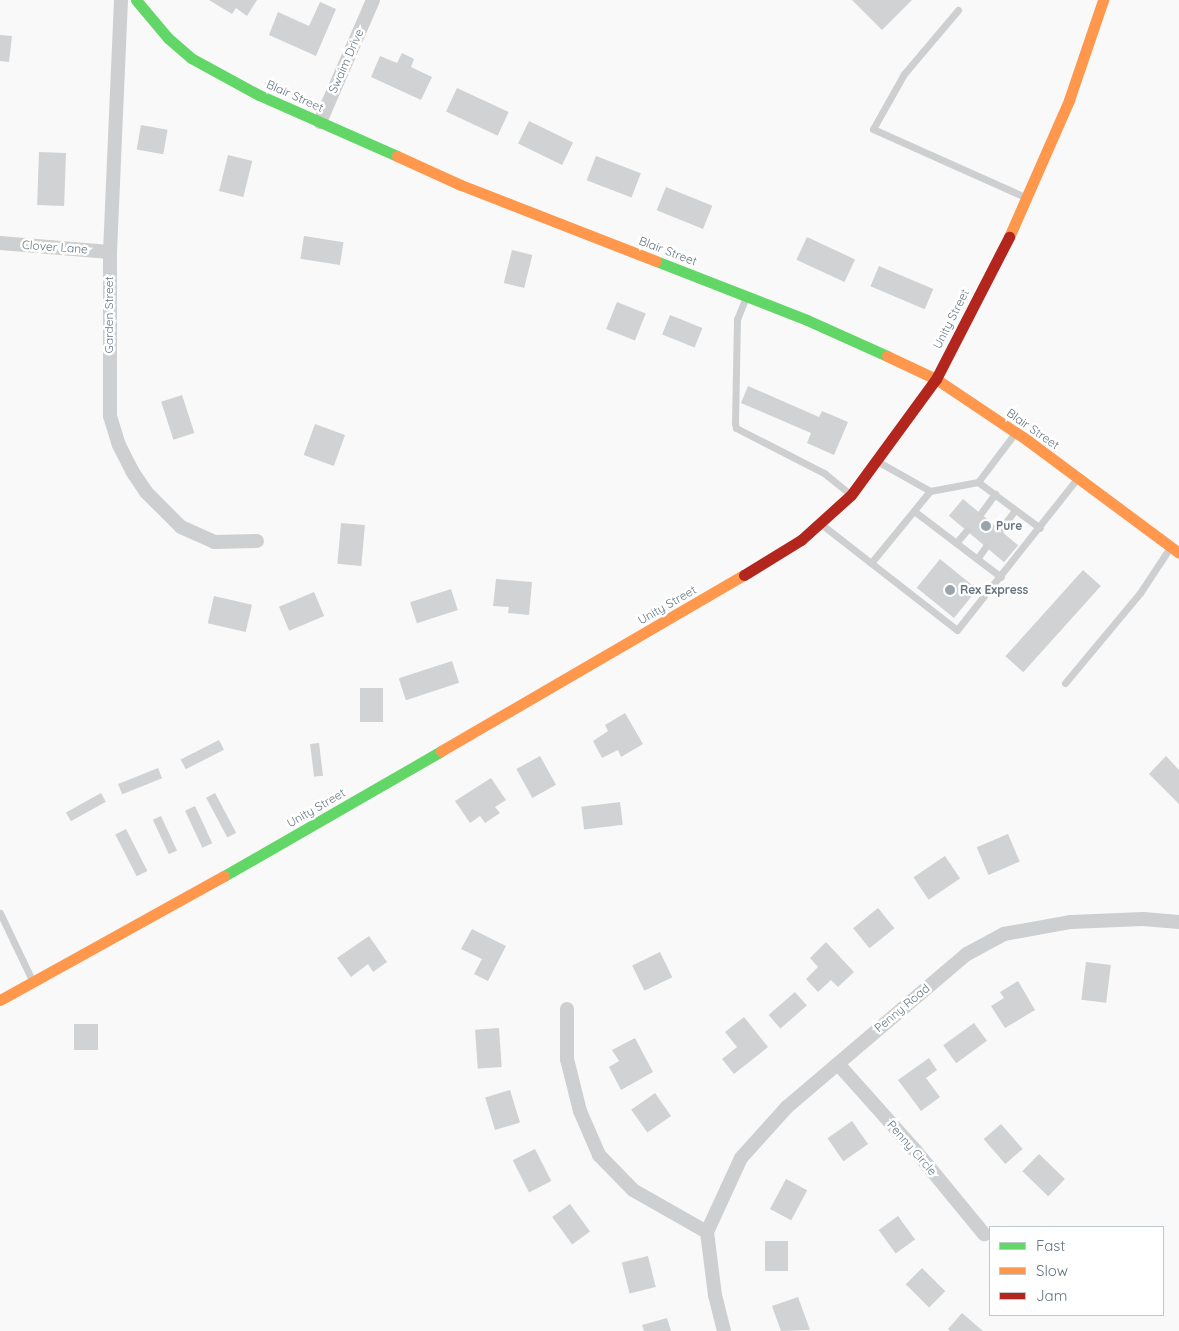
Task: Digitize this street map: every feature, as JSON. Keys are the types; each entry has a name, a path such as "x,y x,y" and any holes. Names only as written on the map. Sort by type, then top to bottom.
{"street":[{"name":"Garden Street","path":"121,0 110,252 110,416 124,454 146,492 181,527 214,542 257,541"},
{"name":"Blair Street","path":"136,0 168,38 191,58 259,95 461,185 807,320 936,379 1016,433 1175,550"},
{"name":"Swaim Drive","path":"320,122 373,0"},
{"name":"Unity Street","path":"0,1000 190,896 729,585 801,540 851,495 936,379 1005,245 1069,100 1103,0"},
{"name":"Clover Lane","path":"0,243 110,252"},
{"name":"Penny Road","path":"707,1232 741,1158 788,1107 967,954 1004,934 1071,922 1143,919 1179,922"},
{"path":"567,1009 567,1059 580,1111 599,1156 633,1190 707,1232 715,1295 724,1331"},
{"name":"Penny Circle","path":"838,1064 915,1150 984,1234"}],"lane":[{"path":"958,10 904,74 873,129 1026,197"},
{"path":"746,296 737,319 736,428 741,433 824,473 851,495"},
{"path":"876,460 930,491 978,482 1016,433"},
{"path":"820,523 957,630 1078,478"},
{"path":"978,482 1040,528"},
{"path":"871,563 930,491"},
{"path":"981,513 995,494"},
{"path":"1000,530 1015,510"},
{"path":"914,511 1001,577"},
{"path":"956,543 967,530"},
{"path":"977,558 986,546"},
{"path":"1065,683 1175,550"},
{"path":"0,913 33,982"}],"building":[{"path":"209,0 257,0 247,16 236,8 232,14"},
{"path":"852,0 912,0 882,30"},
{"path":"320,2 336,9 316,56 269,35 278,12 309,26"},
{"path":"0,35 12,36 9,62 0,61"},
{"path":"402,53 414,59 411,67 432,77 421,100 371,77 380,56 397,63"},
{"path":"457,88 509,112 498,136 446,112"},
{"path":"529,121 573,142 562,165 518,143"},
{"path":"141,125 168,130 163,154 137,150"},
{"path":"39,152 66,153 64,206 37,205"},
{"path":"228,155 252,161 243,197 219,191"},
{"path":"596,156 641,173 631,197 587,180"},
{"path":"666,187 712,206 703,229 657,210"},
{"path":"304,236 344,242 340,265 300,259"},
{"path":"807,237 855,259 844,282 796,260"},
{"path":"512,250 532,255 524,288 504,283"},
{"path":"879,266 933,289 925,309 870,286"},
{"path":"617,302 646,314 635,341 606,329"},
{"path":"670,315 702,328 695,348 662,334"},
{"path":"748,386 819,417 822,411 848,422 834,455 807,443 811,433 741,403"},
{"path":"182,395 194,433 173,440 161,402"},
{"path":"315,424 345,435 334,466 304,455"},
{"path":"963,499 1018,545 1004,562 949,516"},
{"path":"341,523 365,525 361,566 337,564"},
{"path":"940,559 977,589 954,618 917,588"},
{"path":"1083,570 1101,586 1023,672 1005,656"},
{"path":"496,579 532,582 529,615 508,613 509,607 493,606"},
{"path":"451,589 458,610 417,623 410,602"},
{"path":"314,592 324,616 289,631 279,607"},
{"path":"214,596 252,605 246,632 208,623"},
{"path":"452,661 459,683 406,700 399,678"},
{"path":"360,688 383,688 383,722 360,722"},
{"path":"625,713 643,744 621,757 618,750 602,758 593,741 608,731 605,725"},
{"path":"219,740 224,750 186,769 181,760"},
{"path":"319,743 323,776 314,777 310,744"},
{"path":"540,756 556,785 532,798 516,769"},
{"path":"1166,756 1179,770 1179,804 1149,774"},
{"path":"158,768 162,778 122,794 118,784"},
{"path":"491,778 506,800 495,807 500,813 485,823 480,816 470,823 455,801"},
{"path":"101,793 106,802 71,821 66,812"},
{"path":"215,793 236,833 227,837 206,798"},
{"path":"620,802 623,825 584,830 581,807"},
{"path":"195,806 212,843 202,848 185,811"},
{"path":"161,816 177,850 169,854 153,820"},
{"path":"126,829 147,871 137,876 115,834"},
{"path":"1008,834 1020,862 988,875 977,847"},
{"path":"945,856 960,878 929,900 913,877"},
{"path":"878,908 894,928 869,948 853,928"},
{"path":"472,929 506,946 488,981 474,974 482,959 461,949"},
{"path":"369,936 387,962 373,972 368,964 351,977 337,958"},
{"path":"826,942 854,972 838,987 831,980 818,992 806,979 818,967 810,958"},
{"path":"660,952 672,977 644,991 632,966"},
{"path":"1086,962 1111,965 1106,1003 1081,1000"},
{"path":"1018,981 1035,1010 1005,1028 991,1006 1004,998 1000,992"},
{"path":"795,992 807,1006 780,1029 769,1015"},
{"path":"744,1017 768,1047 734,1074 722,1059 737,1047 725,1032"},
{"path":"974,1023 987,1041 956,1063 943,1045"},
{"path":"74,1024 98,1024 98,1050 74,1050"},
{"path":"499,1028 502,1067 478,1069 475,1030"},
{"path":"635,1038 653,1072 621,1090 609,1067 619,1061 612,1050"},
{"path":"929,1058 937,1070 926,1078 940,1097 921,1111 898,1080"},
{"path":"510,1090 520,1123 495,1130 485,1098"},
{"path":"655,1093 671,1116 647,1133 631,1110"},
{"path":"852,1121 868,1144 843,1161 827,1138"},
{"path":"1001,1124 1023,1149 1005,1164 984,1139"},
{"path":"535,1149 551,1181 529,1192 513,1160"},
{"path":"1039,1154 1065,1179 1048,1196 1022,1171"},
{"path":"786,1179 807,1190 791,1220 770,1209"},
{"path":"570,1204 590,1232 572,1244 552,1217"},
{"path":"898,1216 915,1239 896,1254 879,1230"},
{"path":"765,1241 788,1241 788,1271 765,1271"},
{"path":"648,1256 656,1287 630,1294 622,1263"},
{"path":"922,1268 945,1291 929,1308 906,1284"},
{"path":"798,1297 810,1330 781,1331 772,1306"},
{"path":"962,1313 983,1331 950,1331 948,1329"},
{"path":"667,1318 671,1331 644,1331 642,1325"}],"traffic: fast":[{"path":"136,0 168,38 191,58 259,95 397,156"},
{"path":"656,261 807,320 887,356"},
{"path":"224,876 441,751"}],"traffic: slow":[{"path":"1009,237 1069,100 1103,0"},
{"path":"397,156 461,185 656,261"},
{"path":"887,356 936,379 1027,440 1179,553"},
{"path":"441,751 744,575"},
{"path":"0,1000 224,876"}],"traffic: jam":[{"path":"744,575 801,540 851,495 936,379 1009,237"}],"place":[{"name":"Pure","path":"986,526"},
{"name":"Rex Express","path":"950,590"}]}
